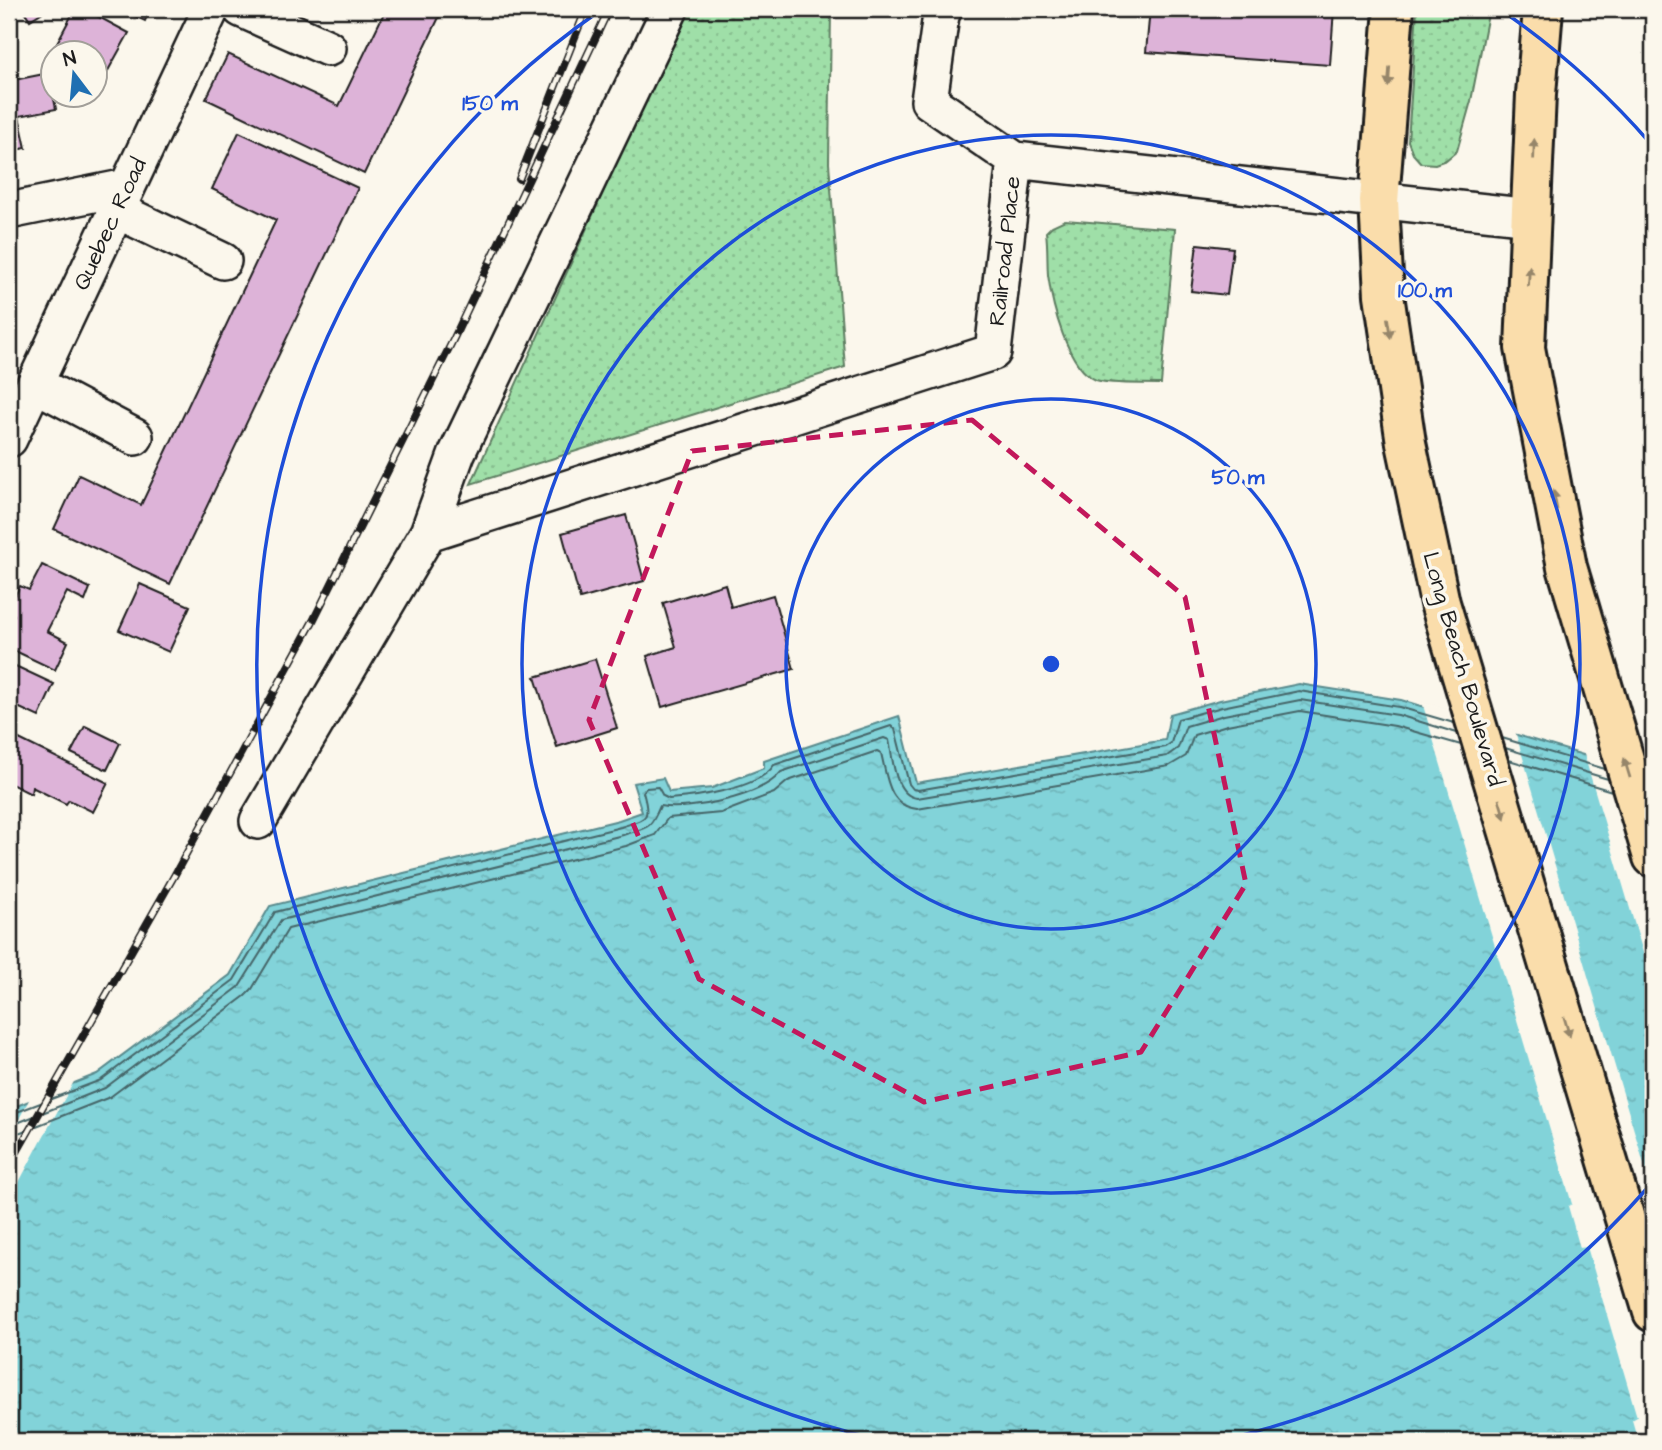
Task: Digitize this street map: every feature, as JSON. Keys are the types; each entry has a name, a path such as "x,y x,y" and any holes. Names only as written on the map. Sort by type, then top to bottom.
{"main road":[{"name":"Long Beach Boulevard","path":"1394,9 1379,201 1386,308 1406,443 1440,603 1653,1312"},
{"path":"1543,9 1536,94 1525,348 1567,567 1653,857"}],"street":[{"name":"Quebec Road","path":"9,439 211,9"},
{"path":"241,9 328,48"},
{"path":"258,821 428,533 457,453 670,9"},
{"path":"941,11 929,102 1015,160"},
{"name":"Railroad Place","path":"428,533 993,352 1015,160 1531,218"},
{"path":"9,211 121,198 223,261"},
{"path":"35,384 135,437"}],"highlighted area":[{"path":"972,420 1185,597 1246,884 1141,1052 924,1102 699,979 589,720 692,451"}],"green space":[{"path":"686,9 831,9 829,163 845,367 471,484"},
{"path":"1417,9 1489,9 1471,101 1457,151 1446,160 1435,164 1421,163 1413,154 1408,141"},
{"path":"1065,220 1175,229 1161,384 1102,382 1086,373 1077,363 1057,318 1048,275 1046,232"}],"water":[{"path":"1299,684 1401,700 1653,776 1653,1441 9,1441 9,1109 97,1074 230,975 270,906 619,820 642,812 633,783 663,778 669,792 712,788 764,768 764,761 899,716 916,783 1165,740 1170,714 1220,700"}],"pier":[{"path":"1422,702 1515,731 1650,1184 1653,1183 1653,1441 1638,1441 1632,1420 1637,1417 1587,1247 1580,1248 1568,1206 1572,1204"},
{"path":"1583,751 1653,773 1653,986"},
{"path":"76,1078 9,1201 9,1138 31,1096"}],"building":[{"path":"23,9 47,9 30,20"},
{"path":"75,9 84,9 129,33 108,71 108,38 59,38"},
{"path":"120,9 150,9 145,21"},
{"path":"386,9 443,9 364,174 206,99 228,54 339,106"},
{"path":"1150,9 1334,9 1330,65 1146,52"},
{"path":"38,75 38,108 56,109 19,116 26,148 15,150 17,159 9,161 9,81"},
{"path":"239,132 358,188 170,584 54,529 79,475 141,505 276,220 212,189"},
{"path":"1197,244 1233,248 1227,295 1191,291"},
{"path":"626,515 644,581 580,599 562,533"},
{"path":"42,565 90,588 85,601 67,592 47,631 68,642 55,670 9,648 9,625 14,615 9,607 20,586 29,590"},
{"path":"140,584 190,606 169,652 119,630"},
{"path":"725,584 731,607 773,595 794,669 662,707 647,656 676,647 663,603"},
{"path":"595,659 617,728 557,747 535,677"},
{"path":"9,663 54,684 39,717 9,703"},
{"path":"85,726 120,743 107,770 71,753"},
{"path":"9,734 108,783 93,812 69,800 66,804 32,787 31,794 9,783"}],"railway":[{"path":"519,179 586,9"},
{"path":"9,1166 174,876 313,621 454,338 609,9"}]}
